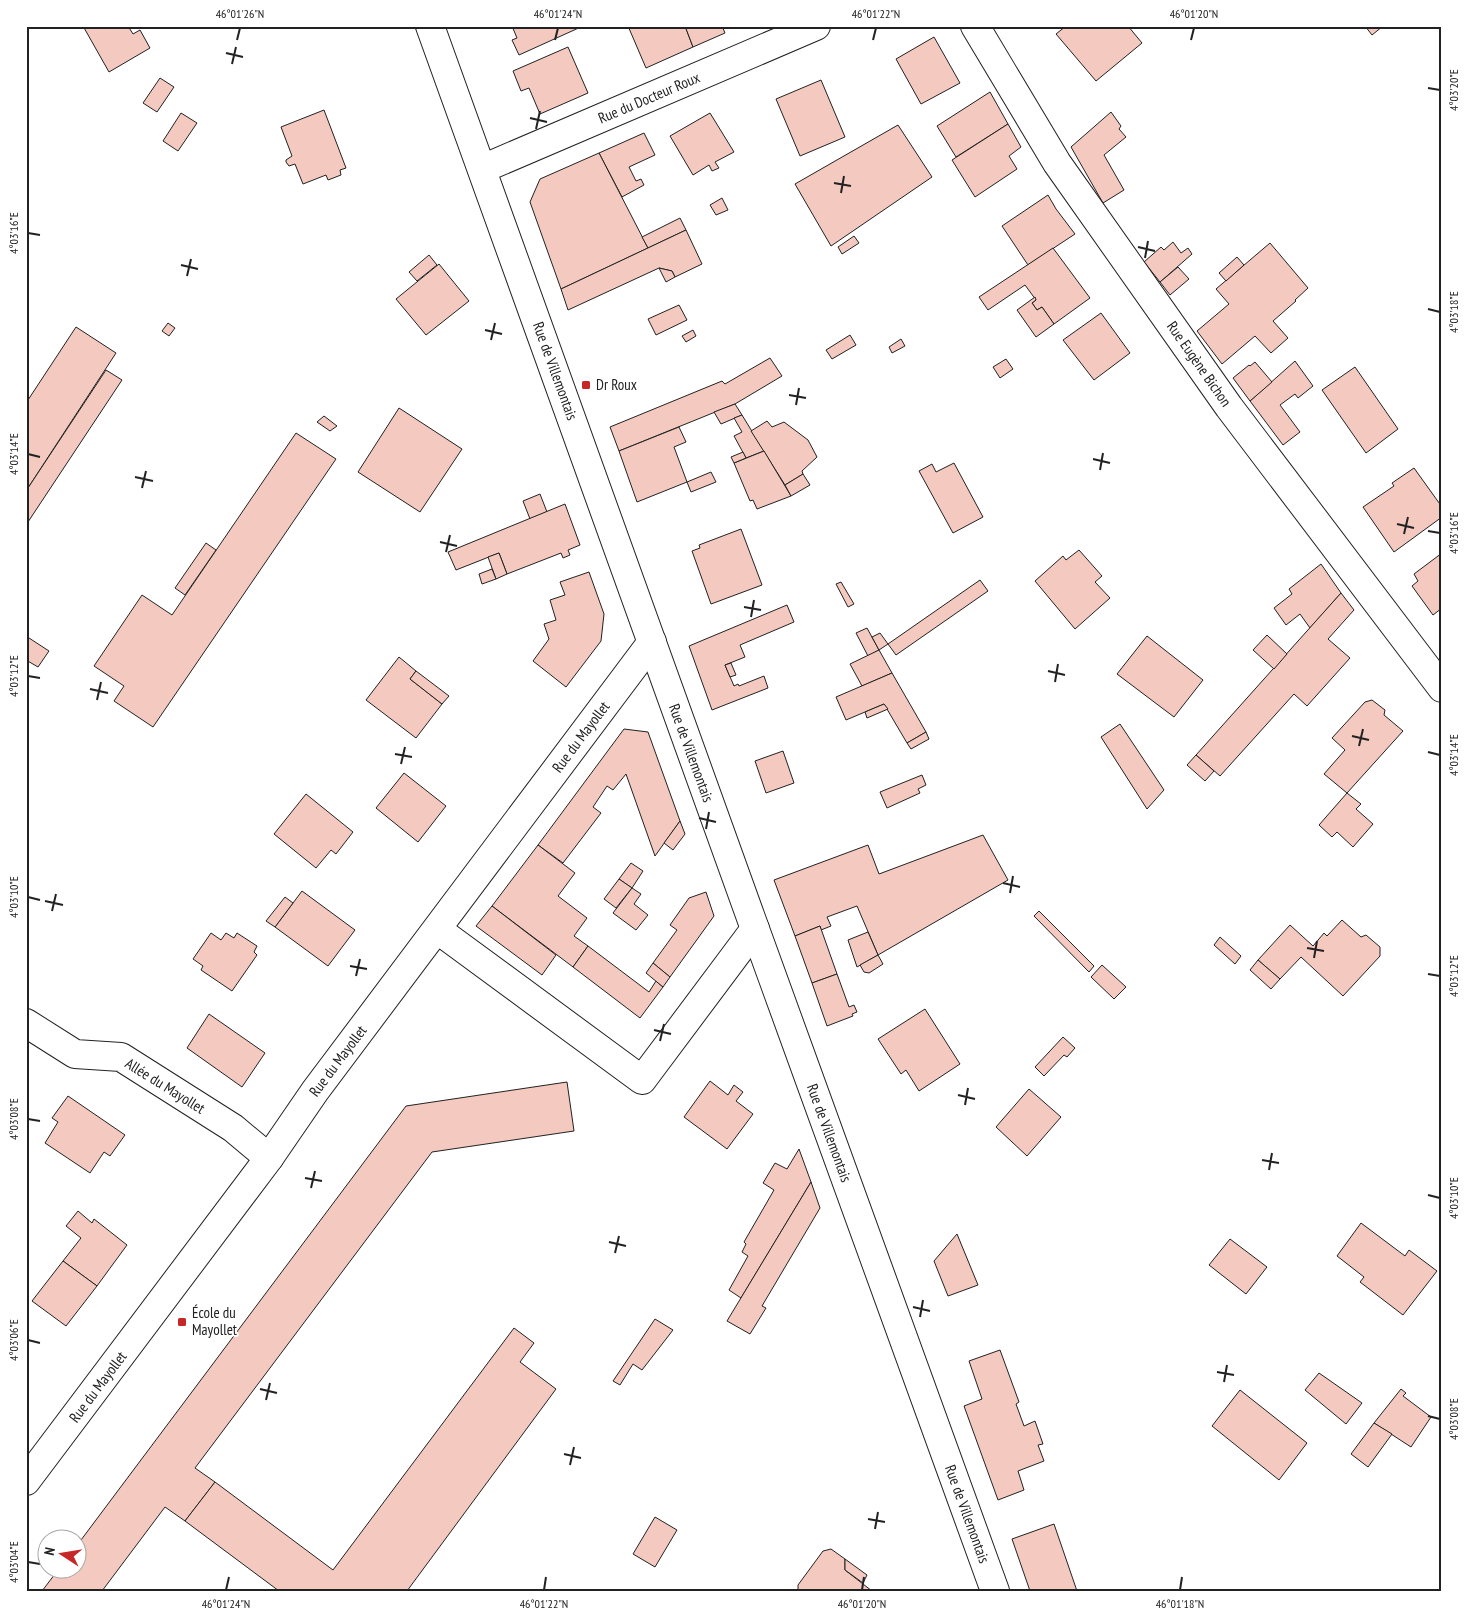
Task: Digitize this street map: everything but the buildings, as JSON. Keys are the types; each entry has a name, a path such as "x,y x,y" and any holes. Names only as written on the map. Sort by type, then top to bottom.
{"street":[{"name":"Rue de Villemontais","path":"430,26 754,929 995,1591"},
{"name":"Rue du Docteur Roux","path":"482,169 816,26"},
{"name":"Rue Eugène Bichon","path":"975,26 1057,163 1229,407 1442,688"},
{"name":"Rue du Mayollet","path":"26,1481 269,1158 316,1091 652,642"},
{"path":"438,930 642,1080 754,929"},
{"name":"Allée du Mayollet","path":"26,1023 75,1054 121,1057 232,1128 269,1158"}],"place":[{"name":"Dr Roux","path":"586,385"},
{"name":"École du Mayollet","path":"182,1322"}]}
